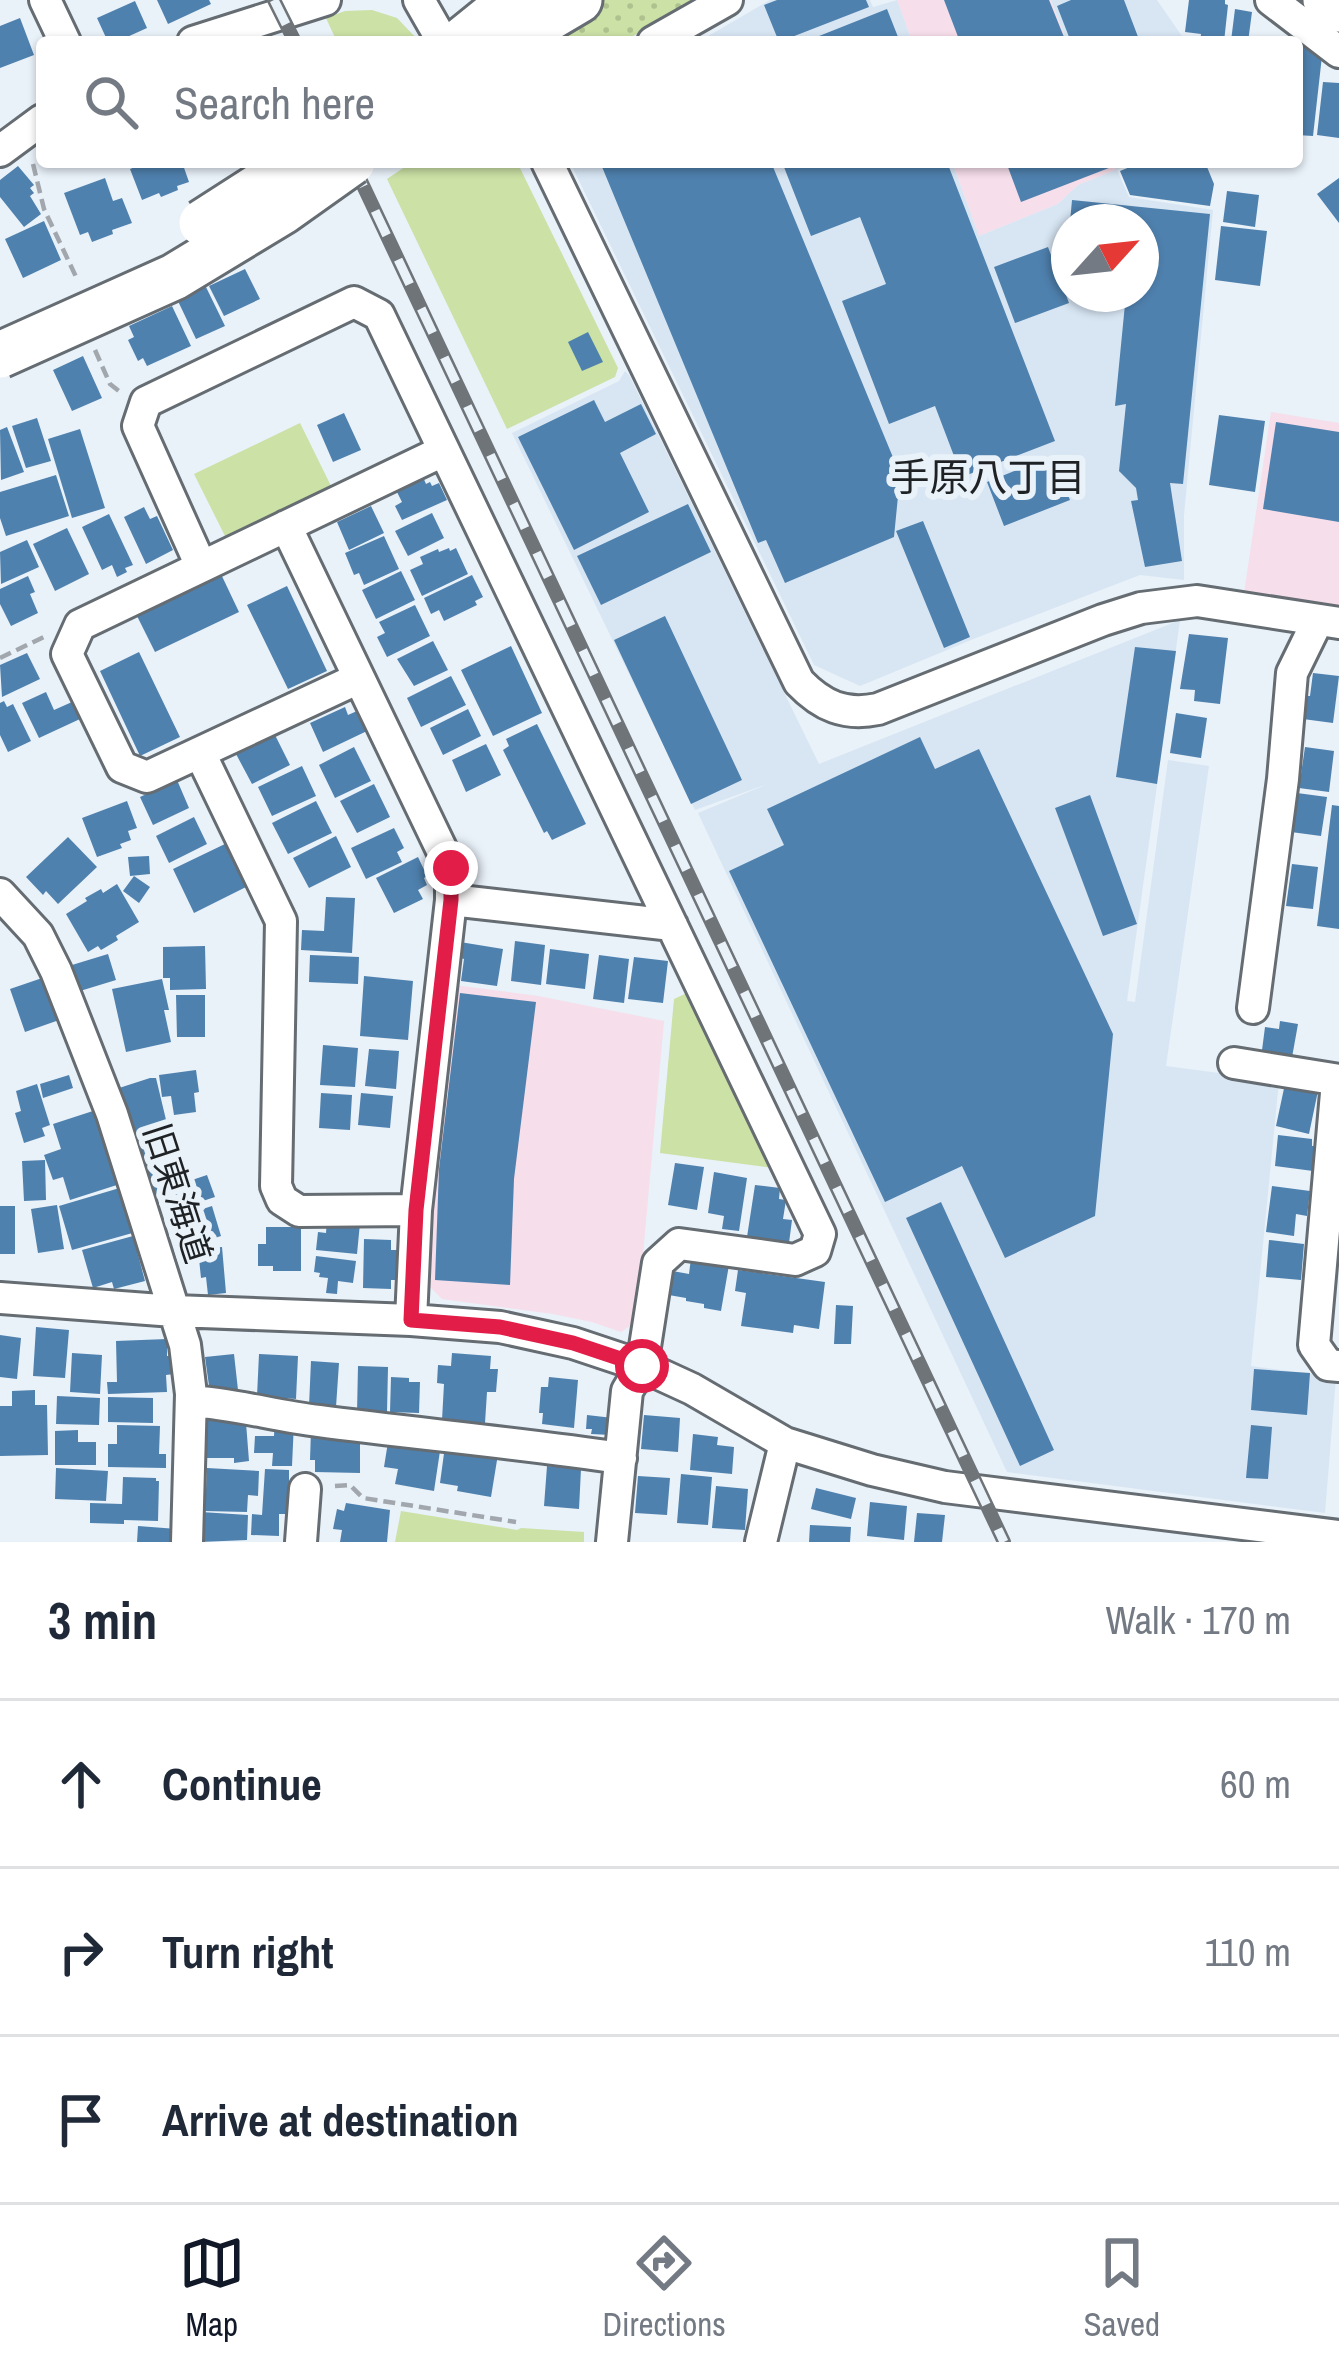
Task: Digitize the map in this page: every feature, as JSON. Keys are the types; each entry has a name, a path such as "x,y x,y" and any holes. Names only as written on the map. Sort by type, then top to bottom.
{"highway":[{"path":"496,28 562,0"},
{"path":"496,28 579,0"},
{"path":"1326,0 1339,9"},
{"path":"0,322 159,250 288,168"},
{"path":"0,355 174,277 344,168"}],"street":[{"path":"44,0 62,36"},
{"path":"207,36 325,0"},
{"path":"419,0 440,36"},
{"path":"664,36 727,0"},
{"path":"1271,0 1339,52"},
{"path":"0,151 35,124"},
{"path":"550,168 799,682 814,698 858,713 878,709 1141,608 1197,601 1328,622 1292,673 1283,779 1252,1008"},
{"path":"201,566 138,427 146,402 354,302 379,316 820,1234 815,1252 795,1260 680,1244 658,1263 642,1366 627,1391 612,1542"},
{"path":"358,678 147,777 122,767 67,654 80,625 443,451"},
{"path":"286,526 451,868 416,1210 411,1320"},
{"path":"200,753 281,921 276,1186 282,1200 299,1211 416,1210"},
{"name":"旧東海道","path":"0,894 38,935 56,971 112,1114 185,1345 191,1401 187,1542"},
{"path":"451,900 672,925"},
{"path":"1234,1063 1338,1087 1313,1345 1328,1365 1339,1366"},
{"path":"0,1298 500,1327 573,1343 642,1366 785,1442 872,1469 945,1487 1339,1536"},
{"path":"191,1401 621,1458"},
{"path":"761,1542 785,1442"},
{"path":"301,1542 305,1489"}],"path":[{"path":"35,124 36,156"},
{"path":"36,168 37,188 80,287"},
{"path":"93,345 110,384 128,398 146,402"},
{"path":"0,658 44,637 73,641"},
{"path":"305,1489 350,1485 363,1498 516,1522"}],"shaded area":[{"path":"770,0 870,0 873,7 897,0 910,36 708,36"},
{"path":"897,0 1051,0 1065,36 910,36"},
{"path":"1051,0 1157,0 1182,36 1065,36"},
{"path":"573,168 954,168 979,236 1051,207 1051,312 1159,312 1159,204 1058,204 1078,185 1121,168 1117,170 1129,197 1213,210 1184,515 1184,580 1140,575 860,686 814,665"},
{"path":"954,168 1116,168 1078,185 1051,207 979,236"},
{"path":"625,371 819,764 1180,620 1127,1001 1135,1002 1168,760 1209,766 1166,1066 1279,1081 1251,1366 1336,1377 1325,1513 1007,1472 698,813 765,785 695,810 512,433 619,381"},
{"path":"1271,412 1339,423 1339,607 1244,593"},
{"path":"454,985 664,1021 637,1321 621,1332 553,1314 442,1299 425,1282 428,1202"}],"green space":[{"path":"600,0 694,0 633,36 545,36"},
{"path":"372,10 397,18 414,36 334,36 326,18 345,11"},
{"path":"403,168 520,168 618,368 615,377 507,429 387,179"},
{"path":"300,423 332,488 227,540 194,474"},
{"path":"689,992 773,1168 660,1153 674,999"},
{"path":"401,1511 517,1530 584,1532 584,1542 395,1542"}],"building":[{"path":"157,0 209,0 211,4 168,24"},
{"path":"777,0 866,0 869,7 794,36 777,36 764,5"},
{"path":"944,0 1049,0 1064,36 958,36"},
{"path":"1071,0 1124,0 1138,36 1069,36 1057,6"},
{"path":"1189,0 1225,0 1225,36 1185,32"},
{"path":"135,1 147,28 129,36 105,36 97,18"},
{"path":"887,9 898,36 819,36"},
{"path":"1235,9 1252,12 1249,36 1232,36"},
{"path":"20,18 34,55 0,68 0,26"},
{"path":"1303,42 1322,56 1313,136 1303,135"},
{"path":"1323,82 1339,83 1339,138 1317,135"},
{"path":"18,166 34,185 30,196 41,214 24,227 0,197 0,180"},
{"path":"184,168 189,182 161,197 159,193 142,200 130,169"},
{"path":"602,168 773,168 904,484 899,486 894,537 785,583 766,540 758,543"},
{"path":"784,168 949,168 1055,441 962,477 935,406 889,424 842,301 886,284 860,217 811,236"},
{"path":"1008,168 1109,168 1021,202"},
{"path":"1207,168 1214,184 1210,206 1130,195 1120,171"},
{"path":"105,178 113,201 122,198 132,223 92,242 88,232 80,235 64,193"},
{"path":"1339,178 1339,223 1317,194"},
{"path":"1227,191 1259,195 1255,227 1223,222"},
{"path":"1159,209 1210,214 1183,484 1170,483 1182,561 1145,567 1131,501 1138,500 1136,488 1119,471 1126,404 1115,406 1124,312 1159,312"},
{"path":"44,221 61,260 23,278 5,239"},
{"path":"1221,226 1267,231 1260,286 1215,280"},
{"path":"1048,247 1051,310 1015,323 994,267"},
{"path":"245,269 260,299 224,316 209,286"},
{"path":"205,285 225,326 196,339 177,299"},
{"path":"172,306 191,346 147,366 143,358 138,361 128,340 134,337 129,326"},
{"path":"588,332 603,362 582,371 568,342"},
{"path":"83,356 102,398 72,411 53,370"},
{"path":"594,400 605,422 641,404 656,434 620,453 649,512 574,550 518,437"},
{"path":"344,413 361,450 333,462 317,425"},
{"path":"1219,415 1265,421 1255,492 1209,485"},
{"path":"37,418 51,461 26,468 12,426"},
{"path":"1276,422 1339,432 1339,522 1263,509"},
{"path":"7,427 24,472 1,480 0,430"},
{"path":"80,429 105,508 72,518 48,439"},
{"path":"1047,458 1052,469 1057,467 1070,500 1004,526 987,482"},
{"path":"56,475 69,516 6,536 0,492"},
{"path":"423,477 426,484 439,483 447,500 402,520 395,506 402,502 396,490"},
{"path":"688,504 711,552 601,605 577,556"},
{"path":"371,506 384,533 349,550 337,522"},
{"path":"144,507 150,519 157,516 173,550 146,564 124,517"},
{"path":"432,513 444,538 408,556 395,531"},
{"path":"109,514 133,565 117,577 112,565 102,570 82,527"},
{"path":"923,521 970,637 944,648 896,531"},
{"path":"67,528 89,574 55,591 33,544"},
{"path":"384,536 399,569 364,585 345,553"},
{"path":"27,540 39,567 1,584 0,552"},
{"path":"456,548 468,574 422,596 410,570 423,564 420,557"},
{"path":"401,571 415,600 376,619 362,590"},
{"path":"220,572 239,612 155,652 135,612"},
{"path":"472,575 483,597 475,601 477,605 444,621 439,610 431,614 424,598"},
{"path":"28,576 38,613 11,626 0,604 0,589"},
{"path":"287,586 327,671 288,689 247,605"},
{"path":"415,605 430,636 387,657 377,637 385,633 379,622"},
{"path":"665,616 742,780 691,804 614,640"},
{"path":"1189,634 1228,638 1220,704 1194,701 1195,690 1180,689"},
{"path":"433,641 448,670 414,686 397,659"},
{"path":"511,646 542,713 493,736 461,670"},
{"path":"1135,647 1176,651 1157,784 1116,777"},
{"path":"139,652 180,737 140,756 100,671"},
{"path":"27,653 40,679 2,697 0,665"},
{"path":"1313,673 1339,676 1333,723 1303,719"},
{"path":"451,676 466,705 421,727 407,698"},
{"path":"46,692 54,710 72,702 80,719 39,738 22,703"},
{"path":"4,701 7,707 13,704 31,741 8,752 0,735 0,703"},
{"path":"345,707 348,715 357,711 367,731 323,752 310,723"},
{"path":"468,709 481,736 443,755 430,728"},
{"path":"1176,713 1207,718 1201,758 1170,753"},
{"path":"537,724 586,824 552,840 544,833 503,750 509,746 506,739"},
{"path":"275,735 290,765 252,784 236,754"},
{"path":"920,737 935,769 979,749 1113,1034 1095,1216 1005,1258 962,1166 885,1202 729,871 784,845 767,809"},
{"path":"486,744 501,775 466,792 452,760"},
{"path":"354,747 371,781 335,798 319,765"},
{"path":"1305,747 1334,751 1329,792 1299,788"},
{"path":"302,766 316,796 272,816 258,787"},
{"path":"177,780 189,808 153,825 140,797"},
{"path":"374,784 390,817 357,833 340,801"},
{"path":"1297,793 1327,797 1321,836 1291,832"},
{"path":"1090,795 1137,924 1103,936 1055,808"},
{"path":"127,801 137,828 128,831 131,840 97,857 82,818"},
{"path":"316,801 332,833 288,854 272,823"},
{"path":"1332,805 1339,806 1339,929 1317,926"},
{"path":"194,817 207,844 169,863 156,836"},
{"path":"394,828 404,848 397,852 402,862 366,879 351,848"},
{"path":"336,836 351,867 309,888 293,858"},
{"path":"68,837 97,867 58,904 26,877"},
{"path":"227,843 248,886 194,913 173,869"},
{"path":"149,856 150,874 130,876 128,857"},
{"path":"418,857 427,876 427,885 418,890 423,899 394,913 376,878"},
{"path":"1292,864 1318,867 1313,909 1286,906"},
{"path":"134,876 150,887 139,903 123,891"},
{"path":"117,884 139,922 101,950 98,946 88,952 66,914 85,898"},
{"path":"326,897 355,898 352,953 301,950 302,930 324,931"},
{"path":"515,941 545,945 541,985 511,981"},
{"path":"460,942 503,949 497,986 461,981"},
{"path":"205,946 206,989 170,990 170,978 163,978 163,947"},
{"path":"550,949 589,954 585,989 546,984"},
{"path":"108,954 116,980 80,991 72,965"},
{"path":"310,955 359,957 358,984 309,982"},
{"path":"599,955 629,959 624,1003 593,999"},
{"path":"634,957 668,961 663,1003 628,999"},
{"path":"48,976 62,1019 25,1032 10,989"},
{"path":"364,976 413,981 408,1040 360,1036"},
{"path":"162,979 171,1042 126,1052 112,989"},
{"path":"460,993 536,1002 514,1179 510,1285 435,1280 439,1169"},
{"path":"176,995 205,995 205,1037 177,1037"},
{"path":"1280,1021 1298,1024 1291,1063 1261,1058 1265,1027 1279,1029"},
{"path":"323,1045 358,1048 355,1087 320,1085"},
{"path":"369,1049 399,1051 396,1089 365,1086"},
{"path":"196,1070 196,1112 174,1115 171,1096 162,1097 159,1075"},
{"path":"69,1075 73,1088 43,1098 40,1084"},
{"path":"156,1078 167,1124 172,1122 192,1180 207,1175 215,1197 172,1211 165,1191 151,1196 116,1089"},
{"path":"1286,1079 1319,1086 1309,1134 1276,1126"},
{"path":"37,1084 50,1125 42,1128 45,1136 24,1143 15,1113 21,1111 16,1091"},
{"path":"321,1093 352,1095 350,1130 319,1128"},
{"path":"361,1093 393,1096 390,1128 358,1125"},
{"path":"96,1110 120,1184 70,1200 63,1177 53,1180 44,1155 61,1149 53,1124"},
{"path":"1278,1135 1312,1139 1316,1146 1313,1171 1275,1166"},
{"path":"45,1160 46,1200 24,1201 22,1161"},
{"path":"675,1163 704,1167 697,1210 668,1205"},
{"path":"714,1172 747,1178 739,1231 722,1229 724,1216 708,1213"},
{"path":"755,1185 780,1188 779,1199 786,1200 783,1219 792,1220 789,1243 747,1237"},
{"path":"1272,1186 1310,1191 1307,1216 1296,1214 1294,1236 1266,1232"},
{"path":"123,1187 136,1232 72,1250 59,1206"},
{"path":"941,1202 1054,1450 1020,1466 906,1218"},
{"path":"57,1205 64,1249 38,1253 31,1209"},
{"path":"0,1206 15,1206 15,1254 0,1254"},
{"path":"212,1206 221,1236 187,1247 178,1217"},
{"path":"327,1219 360,1223 357,1254 316,1250 318,1232 326,1233"},
{"path":"266,1227 301,1227 301,1271 258,1266 258,1244 266,1244"},
{"path":"133,1236 145,1281 114,1289 112,1282 93,1288 82,1250"},
{"path":"364,1239 391,1240 391,1250 397,1250 397,1280 391,1280 391,1289 363,1288"},
{"path":"1269,1240 1304,1244 1301,1280 1266,1277"},
{"path":"222,1247 226,1293 208,1295 198,1249"},
{"path":"316,1256 356,1261 353,1283 338,1281 337,1294 326,1293 328,1278 314,1272"},
{"path":"691,1258 729,1265 721,1311 663,1294 667,1270 689,1274"},
{"path":"738,1270 825,1282 819,1329 794,1325 793,1333 741,1326 746,1293 735,1291"},
{"path":"836,1305 853,1306 851,1344 834,1344"},
{"path":"36,1327 69,1330 65,1378 33,1376"},
{"path":"0,1335 21,1338 17,1379 0,1377"},
{"path":"167,1339 174,1374 166,1375 167,1392 108,1394 107,1382 117,1382 116,1341"},
{"path":"72,1353 102,1355 100,1394 70,1392"},
{"path":"452,1353 491,1356 490,1369 498,1369 496,1392 487,1392 485,1423 442,1420 444,1384 437,1383 438,1365 451,1366"},
{"path":"234,1354 238,1390 210,1393 205,1357"},
{"path":"259,1354 298,1356 296,1399 257,1396"},
{"path":"311,1361 339,1363 336,1407 309,1406"},
{"path":"358,1366 388,1367 387,1413 357,1413"},
{"path":"1254,1369 1310,1373 1307,1415 1251,1410"},
{"path":"391,1377 420,1382 419,1413 390,1412"},
{"path":"549,1377 578,1380 574,1428 542,1424 541,1387 548,1387"},
{"path":"35,1390 35,1405 47,1405 48,1455 0,1456 0,1406 12,1406 12,1391"},
{"path":"57,1396 100,1398 99,1425 56,1424"},
{"path":"108,1397 153,1398 153,1423 108,1422"},
{"path":"201,1409 245,1410 249,1461 200,1458"},
{"path":"587,1415 613,1418 611,1435 591,1434 592,1429 586,1429"},
{"path":"644,1415 680,1418 678,1452 641,1449"},
{"path":"275,1418 294,1422 292,1466 272,1466 273,1453 254,1453 255,1436 274,1436"},
{"path":"117,1425 160,1426 159,1454 166,1454 166,1468 108,1467 108,1444 117,1444"},
{"path":"1251,1425 1272,1427 1268,1479 1246,1478"},
{"path":"78,1430 78,1442 96,1442 96,1465 55,1465 55,1431"},
{"path":"311,1430 360,1435 360,1473 315,1472 315,1460 310,1460"},
{"path":"693,1434 718,1437 717,1445 734,1447 732,1474 690,1470"},
{"path":"388,1442 440,1451 434,1491 395,1484 398,1469 384,1467"},
{"path":"445,1446 498,1454 491,1497 440,1483"},
{"path":"547,1466 581,1469 579,1509 544,1506"},
{"path":"56,1468 108,1471 106,1501 55,1499"},
{"path":"207,1468 259,1471 258,1496 248,1495 247,1512 205,1511"},
{"path":"265,1469 289,1470 289,1514 279,1514 279,1536 251,1535 252,1514 262,1515"},
{"path":"681,1474 712,1477 708,1525 677,1523"},
{"path":"638,1476 670,1478 667,1515 635,1513"},
{"path":"123,1477 159,1481 158,1521 90,1523 90,1503 122,1504"},
{"path":"716,1486 748,1489 745,1530 712,1528"},
{"path":"816,1488 856,1498 851,1519 811,1509"},
{"path":"870,1502 907,1506 904,1540 867,1536"},
{"path":"346,1503 390,1510 387,1542 340,1542 342,1530 333,1529 337,1509 344,1511"},
{"path":"201,1512 248,1515 247,1540 200,1542"},
{"path":"917,1513 945,1515 942,1542 914,1542"},
{"path":"810,1525 851,1527 850,1542 809,1542"},
{"path":"138,1526 177,1529 176,1542 137,1542"}],"railway":[{"path":"274,0 292,36"},
{"path":"355,168 1004,1542"}],"district":[{"name":"手原八丁目","path":"988,477"}],"route":[{"path":"451,868 416,1210 411,1320 500,1327 573,1343 642,1366"}]}
